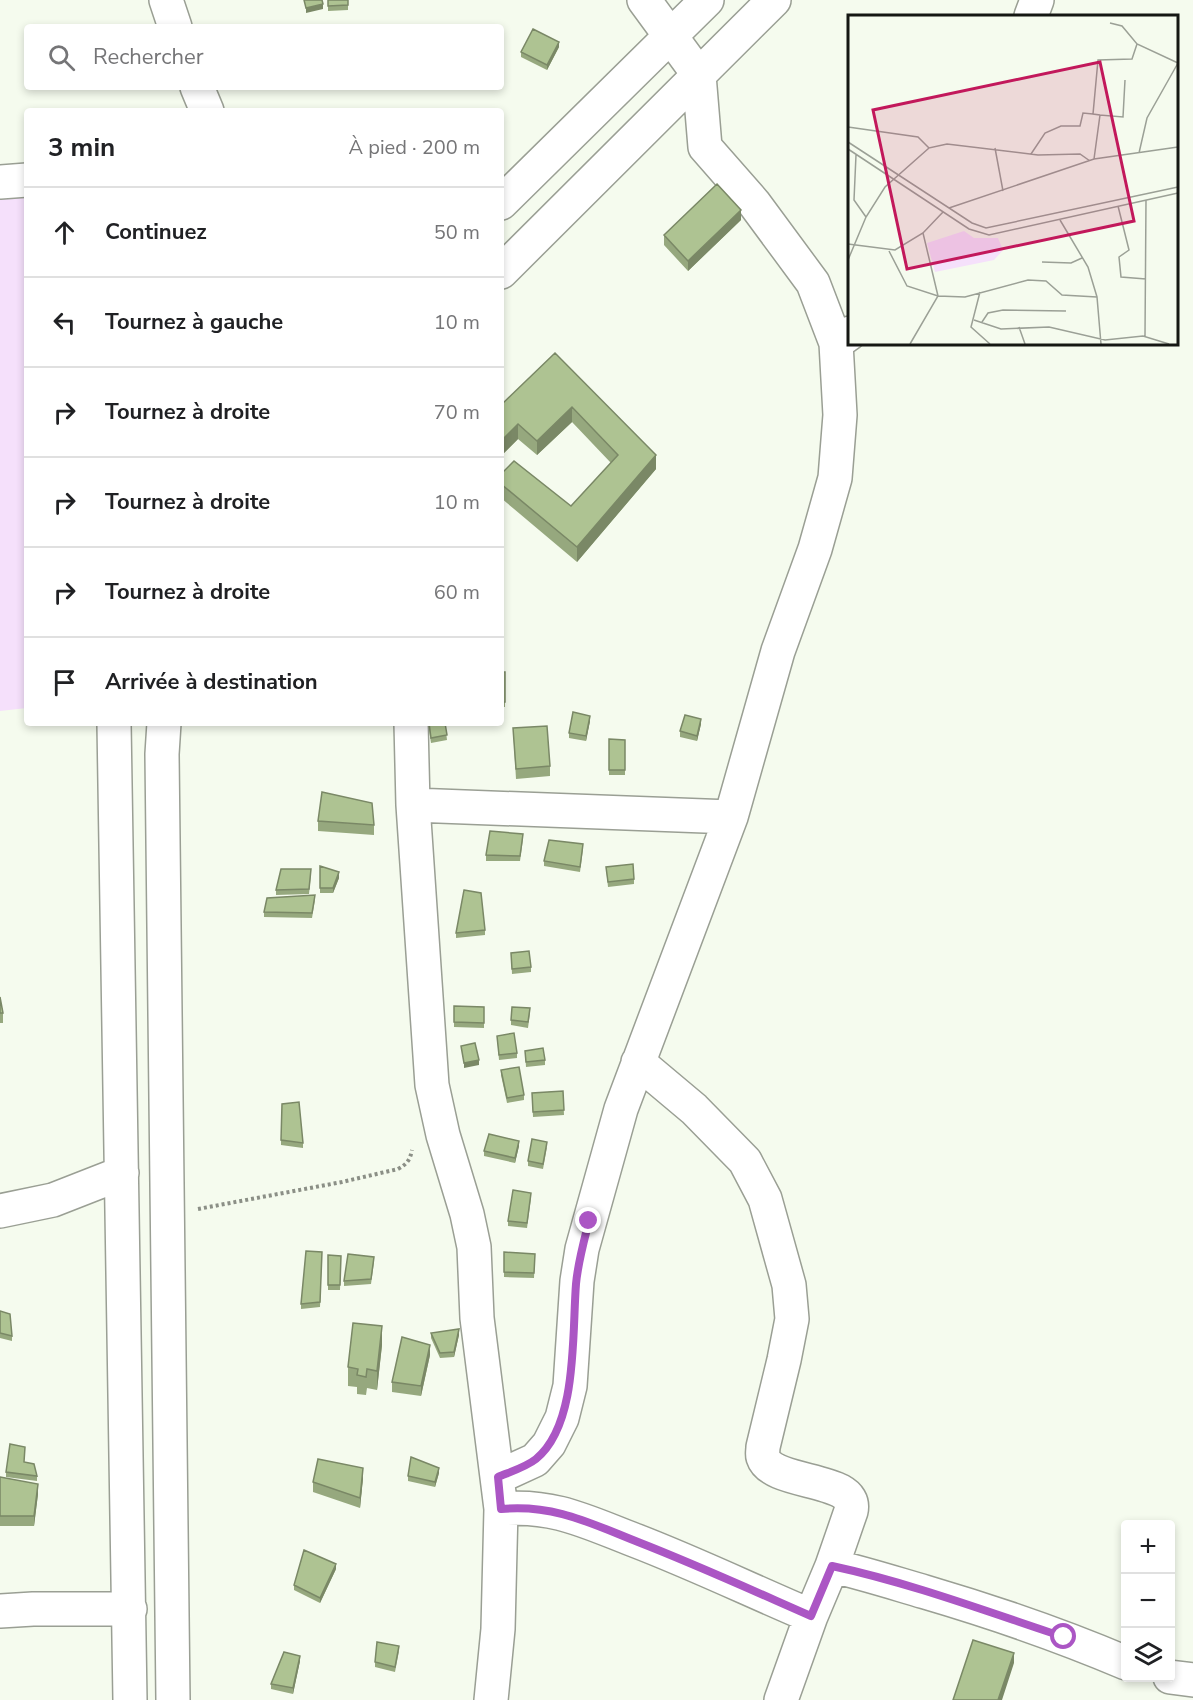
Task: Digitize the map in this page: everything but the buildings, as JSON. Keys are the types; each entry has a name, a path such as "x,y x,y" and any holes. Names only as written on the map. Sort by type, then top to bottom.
{"street":[{"path":"166,0 174,24"},
{"path":"498,1477 535,1460 549,1444 562,1418 570,1386 576,1281 582,1249 621,1109 731,817 778,651 815,549 835,478 843,338 813,283 754,203 705,147 699,75 644,0"},
{"path":"504,200 707,0"},
{"path":"504,269 774,0"},
{"path":"1031,15 1037,0"},
{"path":"198,90 206,108"},
{"path":"0,182 24,180"},
{"path":"114,726 130,1700"},
{"path":"164,726 162,766 173,1700"},
{"path":"411,726 413,805 432,1085 443,1135 467,1214 474,1247 477,1318 501,1509 498,1629 491,1700"},
{"path":"413,805 731,817"},
{"path":"638,1062 693,1109 745,1161 765,1199 789,1285 792,1319 763,1448 763,1457 768,1464 780,1471 843,1492 853,1504 781,1700"},
{"path":"0,1211 53,1200 122,1173"},
{"path":"501,1509 525,1507 567,1514 680,1558 811,1616"},
{"path":"832,1566 858,1572 1064,1637 1121,1662"},
{"path":"0,1611 130,1609"},
{"path":"1175,1678 1193,1680"}],"path":[{"path":"167,1215 342,1182 398,1169 406,1165 410,1158 413,1142"}],"shaded area":[{"path":"24,188 24,708 0,711 0,190"}],"route":[{"path":"589,1221 576,1281 570,1386 562,1418 549,1444 535,1460 498,1477 501,1509 525,1507 567,1514 680,1558 811,1616 832,1566 959,1602 1064,1637"}]}
